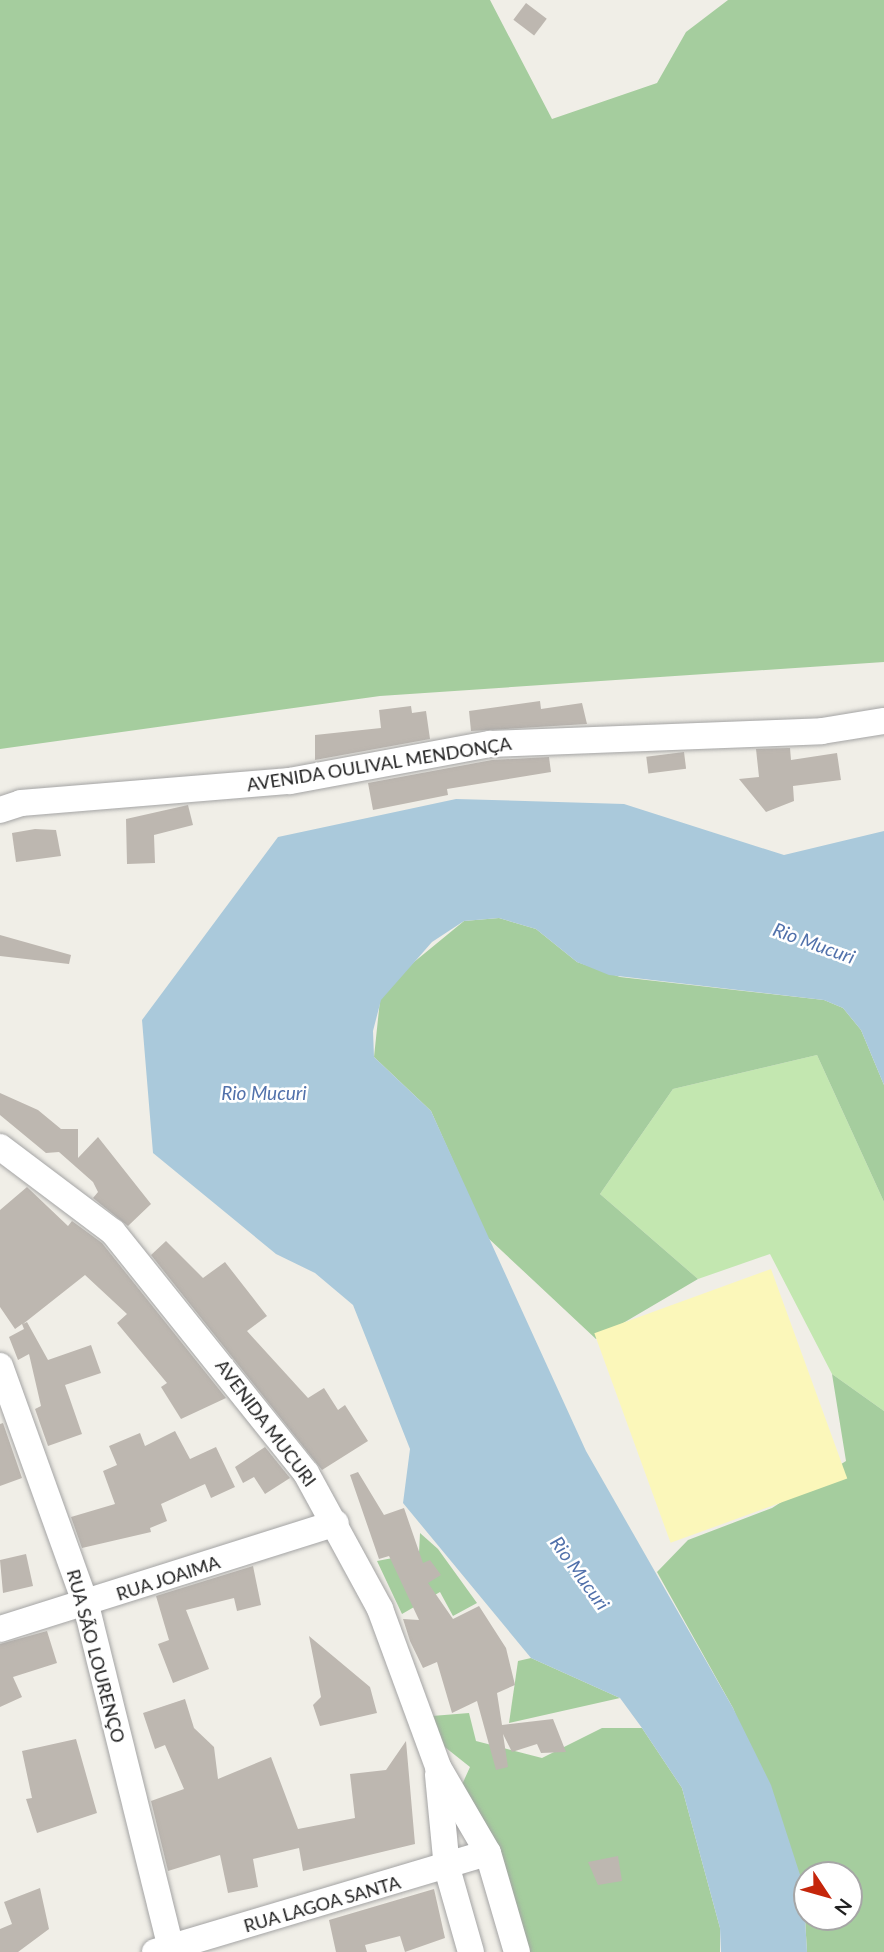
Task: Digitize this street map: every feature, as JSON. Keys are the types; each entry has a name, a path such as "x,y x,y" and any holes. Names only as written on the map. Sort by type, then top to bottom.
{"street":[{"name":"AVENIDA OULIVAL MENDONÇA","path":"0,810 21,803 290,781 490,744 822,731 884,721"},
{"name":"AVENIDA MUCURI","path":"0,1147 113,1231 199,1333 306,1473 336,1523 380,1609 438,1767 488,1853 517,1952"},
{"name":"RUA SÃO LOURENÇO","path":"0,1366 86,1605 166,1950"},
{"name":"RUA JOAIMA","path":"0,1629 86,1605 336,1523"},
{"name":"AVENIDA MUCURI","path":"438,1767 447,1868 471,1952"},
{"name":"RUA LAGOA SANTA","path":"166,1950 447,1868 488,1853"}],"green space":[{"path":"0,0 490,0 552,119 657,83 686,32 728,0 884,0 884,662 380,696 0,749"},
{"path":"499,918 536,929 577,962 620,977 824,1000 843,1008 861,1030 884,1085 884,1202 817,1055 673,1089 600,1194 698,1279 596,1339 487,1237 431,1111 374,1057 380,1000 397,976 464,921"},
{"path":"817,1055 884,1202 884,1411 832,1374 770,1254 698,1279 600,1194 673,1089"},
{"path":"832,1374 884,1411 884,1952 807,1952 806,1931 863,1931 863,1861 794,1861 733,1708 657,1572 688,1540 772,1508 846,1461"},
{"path":"420,1533 438,1549 477,1603 453,1616 440,1592 402,1614 377,1561 419,1553"},
{"path":"531,1658 620,1698 509,1723 518,1661"},
{"path":"469,1713 476,1741 542,1758 602,1728 642,1728 682,1788 720,1928 720,1952 526,1952 460,1789 470,1767 436,1740 432,1716"}],"sand":[{"path":"771,1269 847,1479 671,1543 594,1333"}],"water":[{"name":"Rio Mucuri","path":"456,799 624,804 784,855 884,831 884,1085 861,1030 843,1008 824,1000 609,975 577,962 536,929 499,918 464,921 432,942 381,1000 373,1031 374,1057 431,1111 586,1451 733,1708 771,1785 796,1861 793,1861 793,1931 806,1931 807,1952 721,1952 720,1928 682,1788 642,1728 620,1698 531,1658 403,1503 410,1449 353,1305 315,1273 276,1254 153,1153 142,1020 278,837"}],"building":[{"path":"526,3 547,19 534,35 513,20"},
{"path":"540,701 541,709 582,703 587,724 471,731 469,711"},
{"path":"411,706 412,713 426,711 430,739 315,760 315,735 381,728 379,710"},
{"path":"790,748 791,760 837,753 841,780 793,786 794,801 766,812 739,779 759,777 756,749"},
{"path":"684,752 686,769 648,774 646,757"},
{"path":"549,757 551,772 447,789 448,795 373,810 368,783 492,760"},
{"path":"188,805 193,825 154,835 155,863 127,864 126,819"},
{"path":"35,829 56,830 61,856 16,862 12,833"},
{"path":"0,935 71,955 69,964 0,956"},
{"path":"0,1093 38,1110 61,1129 78,1129 78,1158 98,1137 151,1204 128,1226 93,1198 98,1192 93,1182 59,1152 46,1153 0,1115"},
{"path":"27,1187 68,1226 72,1221 102,1243 226,1398 181,1419 161,1387 167,1383 117,1323 127,1314 85,1275 23,1324 27,1322 48,1360 91,1345 101,1373 65,1385 82,1434 48,1446 35,1409 41,1406 29,1354 18,1360 9,1337 24,1329 22,1324 15,1329 0,1307 0,1210"},
{"path":"166,1241 203,1278 225,1262 267,1316 247,1331 308,1398 324,1388 338,1410 345,1405 368,1441 322,1470 151,1255"},
{"path":"3,1423 22,1478 0,1486 0,1424"},
{"path":"175,1431 190,1459 216,1447 235,1487 211,1498 205,1484 161,1504 167,1521 150,1528 151,1532 82,1548 71,1517 115,1504 103,1471 117,1465 109,1446 140,1433 145,1446"},
{"path":"265,1447 290,1478 265,1494 254,1477 243,1483 235,1467"},
{"path":"358,1472 384,1515 404,1508 423,1563 430,1560 441,1575 428,1583 453,1619 479,1606 506,1648 515,1685 497,1693 502,1725 553,1719 566,1752 541,1753 537,1744 512,1752 503,1734 508,1767 496,1770 477,1701 452,1713 437,1662 423,1668 410,1641 403,1619 419,1620 389,1556 379,1559 350,1475"},
{"path":"26,1554 33,1586 3,1593 0,1560"},
{"path":"253,1566 261,1605 237,1611 234,1598 186,1610 209,1669 173,1683 158,1644 169,1640 156,1596"},
{"path":"47,1631 57,1663 13,1677 22,1697 0,1707 0,1644"},
{"path":"309,1636 370,1687 377,1713 320,1726 313,1705 321,1697"},
{"path":"185,1699 194,1728 214,1747 218,1779 271,1757 298,1829 355,1818 350,1774 386,1770 406,1741 415,1844 303,1871 299,1848 253,1859 258,1887 228,1893 220,1855 168,1871 151,1801 184,1789 165,1745 155,1749 143,1713"},
{"path":"76,1739 97,1813 37,1833 26,1799 32,1798 22,1751"},
{"path":"618,1856 622,1881 598,1885 588,1862"},
{"path":"40,1888 49,1929 18,1952 0,1952 0,1929 12,1924 4,1902"},
{"path":"434,1889 445,1938 405,1952 400,1936 365,1945 367,1952 336,1952 329,1920"}]}
